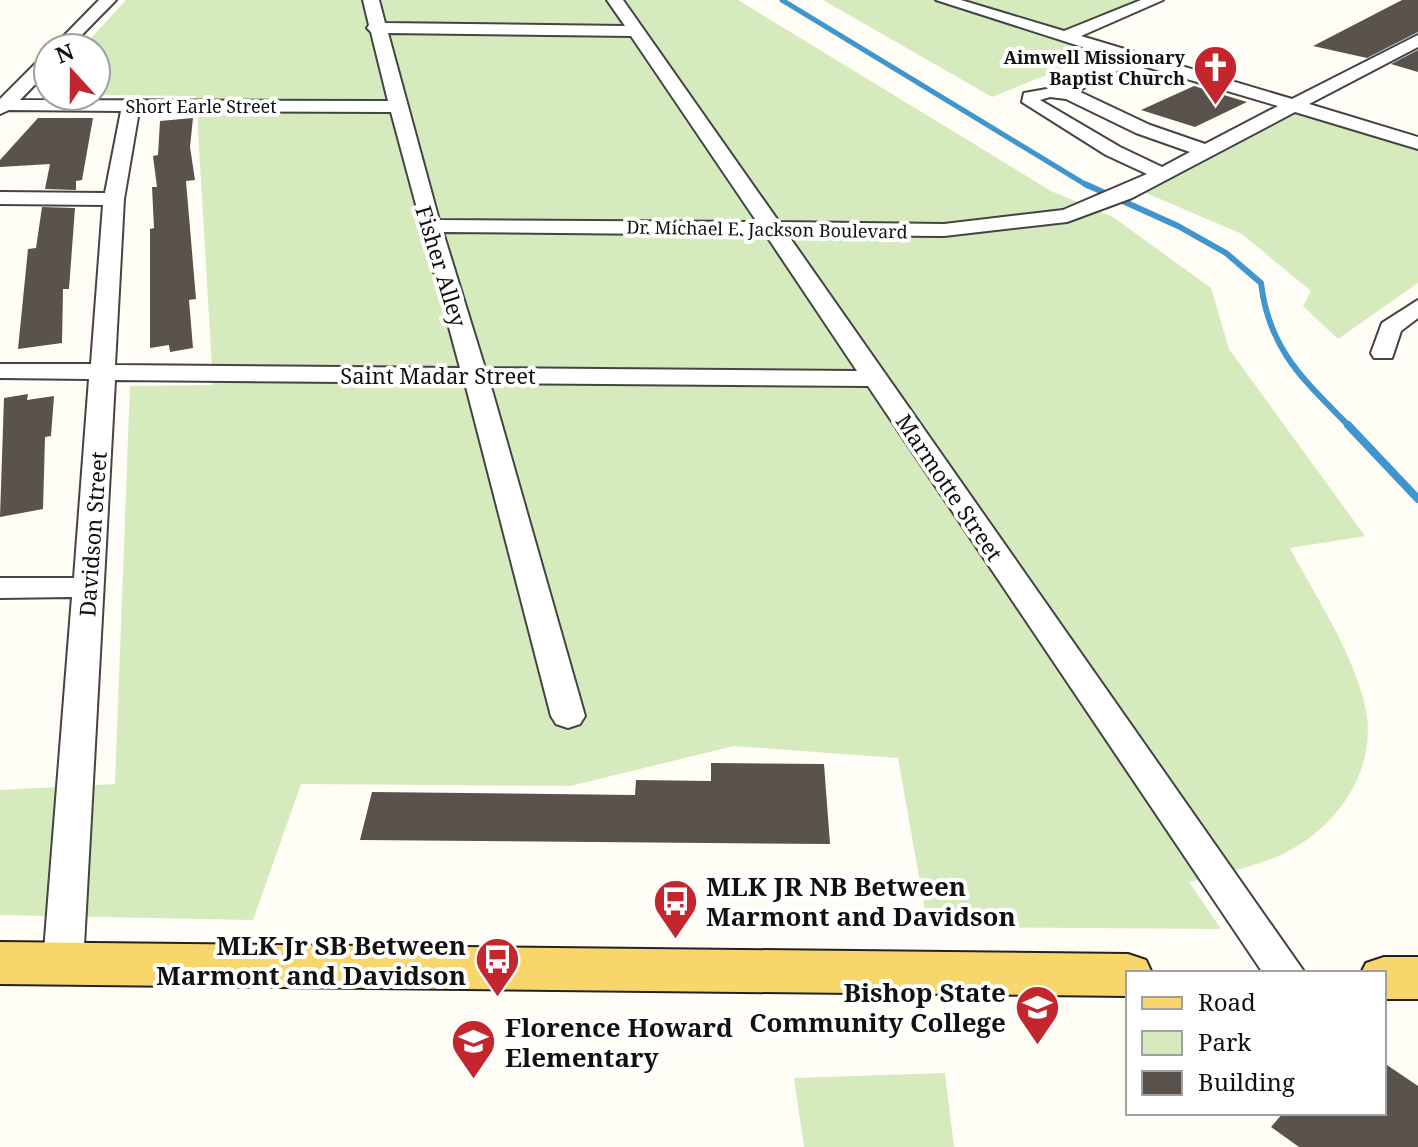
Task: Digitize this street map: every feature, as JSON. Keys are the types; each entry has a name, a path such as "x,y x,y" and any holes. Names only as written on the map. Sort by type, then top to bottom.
{"main road":[{"path":"0,963 1126,975"},
{"path":"1386,978 1418,978"}],"street":[{"path":"76,32 108,0"},
{"name":"Fisher Alley","path":"371,0 375,28 475,375 568,716"},
{"name":"Marmotte Street","path":"615,0 1284,971"},
{"path":"944,0 1418,143"},
{"path":"990,0 1418,125"},
{"path":"1064,37 1155,0"},
{"path":"375,28 638,31"},
{"path":"1131,57 1063,92 1036,94 1029,99 1113,151 1162,174 1418,40"},
{"path":"0,77 32,77"},
{"path":"2,107 32,77"},
{"path":"1063,92 1143,129 1206,151"},
{"name":"Davidson Street","path":"63,964 114,199 131,106"},
{"name":"Short Earle Street","path":"2,107 397,107"},
{"name":"Dr. Michael E. Jackson Boulevard","path":"430,226 984,228 1067,216 1102,205 1162,174"},
{"path":"0,198 114,199"},
{"path":"1383,353 1390,328 1418,307"},
{"name":"Saint Madar Street","path":"0,371 876,379"},
{"path":"0,588 89,587"}],"green space":[{"path":"126,0 738,0 1051,191 1113,217 1211,288 1229,349 1365,536 1290,548 1341,642 1364,701 1368,727 1366,751 1348,797 1315,834 1294,848 1261,863 1189,882 1221,929 928,927 898,758 734,746 570,786 301,784 253,920 0,915 0,790 115,784 130,386 213,385 196,96 112,95 112,32 97,32"},
{"path":"823,0 1141,0 1054,35 1106,51 992,97"},
{"path":"1302,111 1418,148 1418,283 1338,339 1303,306 1311,291 1242,234 1146,193"},
{"path":"945,1073 954,1147 804,1147 794,1078"}],"building":[{"path":"1402,0 1418,0 1418,32 1367,58 1313,46"},
{"path":"1418,50 1418,72 1391,64"},
{"name":"Aimwell Missionary Baptist Church","path":"1194,86 1247,102 1195,127 1141,110"},
{"path":"38,118 93,118 82,180 76,181 76,190 45,189 50,164 0,167 0,160"},
{"path":"193,118 190,147 195,180 186,181 196,299 189,300 193,348 170,352 169,345 150,348 150,229 154,228 152,187 157,187 153,156 158,155 160,121"},
{"path":"42,207 75,208 69,289 63,289 62,343 18,349 28,249 36,248"},
{"path":"28,394 27,400 54,396 51,436 45,437 43,509 0,517 4,398"},
{"path":"711,763 824,764 830,844 360,840 372,792 635,795 636,780 711,781"},
{"path":"1386,1064 1418,1086 1418,1147 1299,1147 1271,1127 1281,1115 1386,1115"}],"waterway":[{"path":"782,0 1088,186"},
{"path":"1085,184 1178,226 1226,253 1261,283 1265,307 1281,346 1304,379 1350,427"},
{"path":"1348,425 1418,499"}],"place":[{"name":"Aimwell Missionary Baptist Church","path":"1216,106"},
{"name":"MLK JR NB Between Marmont and Davidson","path":"675,940"},
{"name":"MLK Jr SB Between Marmont and Davidson","path":"497,999"},
{"name":"Bishop State Community College","path":"1037,1046"},
{"name":"Florence Howard Elementary","path":"474,1081"}]}
